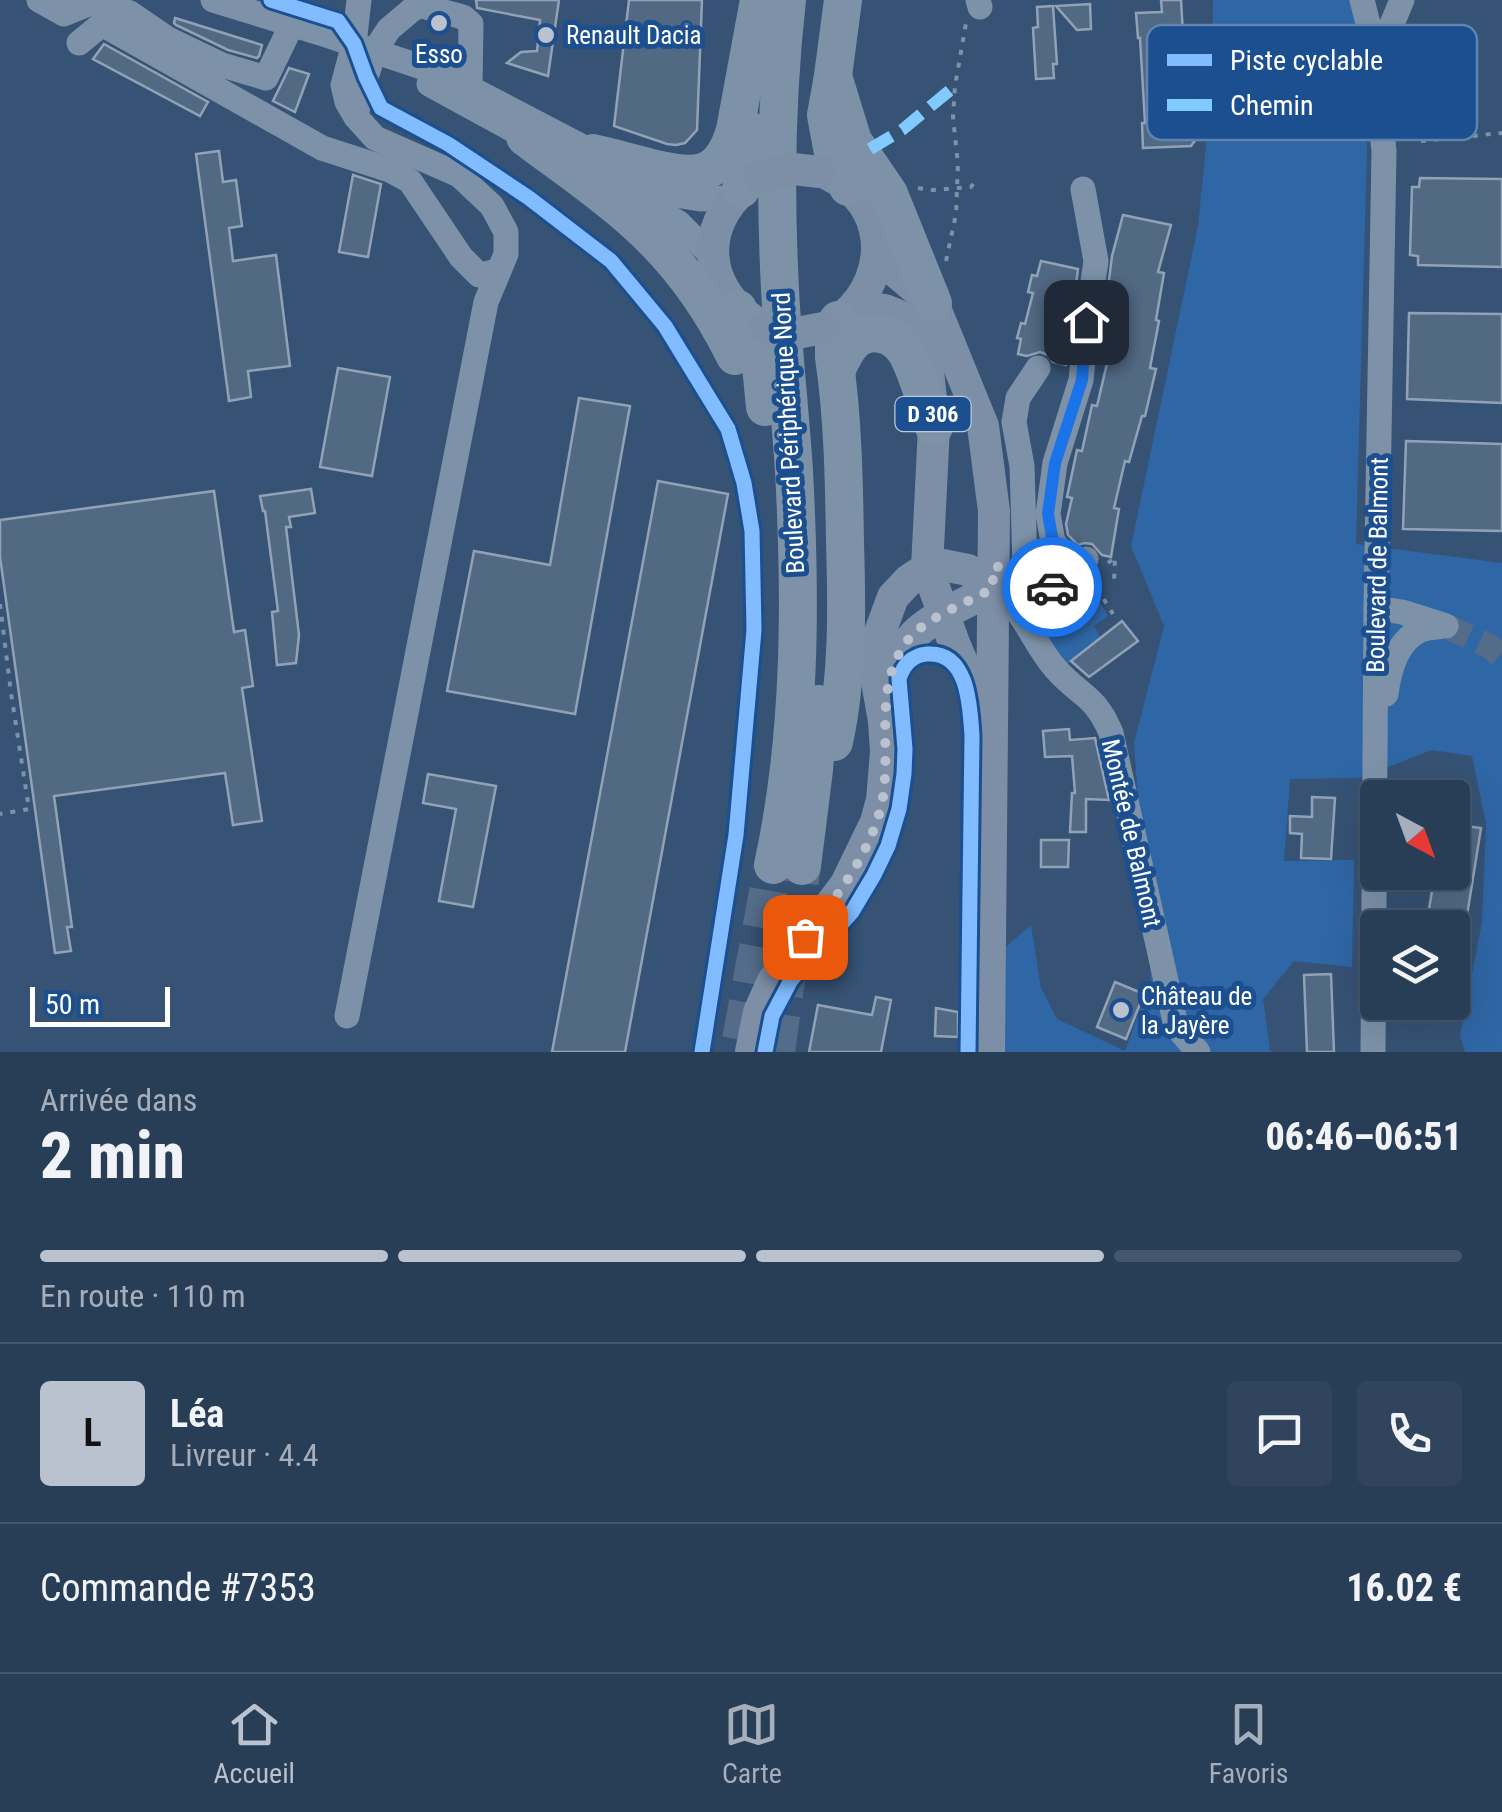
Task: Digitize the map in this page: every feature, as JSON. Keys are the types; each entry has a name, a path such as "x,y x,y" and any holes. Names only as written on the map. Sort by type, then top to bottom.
{"highway":[{"path":"593,153 681,175 700,174 717,165 726,155 735,130 760,0"},
{"path":"744,188 752,144 760,0"},
{"name":"Boulevard Périphérique Nord","path":"785,855 797,618 794,490 777,220 777,112 787,0"},
{"name":"Boulevard Périphérique Nord","path":"785,855 814,770 822,620 820,506 801,211 803,96 811,0"},
{"path":"834,179 826,115 843,0"},
{"path":"833,76 854,141 889,194 937,288"},
{"path":"526,137 629,216 688,278 737,359 769,445"},
{"path":"752,318 769,445 785,855"},
{"path":"785,855 821,797 842,696 846,596 844,477 834,338 838,318"},
{"path":"836,370 857,337 869,332 888,335 907,353 934,427"}],"main road":[{"path":"752,318 722,288 714,258 716,226 744,188 792,168 834,179"},
{"name":"D 306","path":"834,179 860,200 870,216 878,252 890,268 937,288 983,426 1003,574 992,732 989,1052"},
{"path":"838,318 868,288 878,252"},
{"name":"D 306","path":"752,318 797,332 871,307 895,313 916,330 926,352 934,427 927,568 992,732"},
{"path":"884,721 873,659 894,597 927,568 943,565 1003,574"},
{"path":"751,1052 759,1012 773,981 846,884 876,822 885,778 884,721 897,660 917,631 949,629 1003,574"}],"street":[{"path":"40,0 64,14 96,1 131,6 168,39 222,64 266,78 292,24"},
{"path":"213,0 445,75 675,194 700,199 744,188"},
{"path":"360,0 375,51 664,212 714,258"},
{"name":"Boulevard de Balmont","path":"1362,0 1368,25"},
{"name":"Boulevard de Balmont","path":"1391,25 1402,0"},
{"path":"346,1016 486,302 506,254 506,232 492,206 459,175 375,138 356,117 343,85 375,51 390,28 422,6 471,24 470,87"},
{"path":"79,43 102,24 322,148 390,170 410,181 460,257 479,275 498,271"},
{"name":"Boulevard de Balmont","path":"1375,780 1383,140"},
{"path":"1038,368 1018,398 1014,422 1022,466 1003,574 1036,579 1054,589 1069,586 1090,567 1053,542 1048,514 1055,463 1082,380 1096,260 1083,189"},
{"name":"Montée de Balmont","path":"1003,574 1014,604 1044,654 1102,713 1110,733 1176,1026 1198,1052"},
{"path":"1376,608 1446,626 1421,630 1407,640 1393,660 1386,688 1377,780"},
{"name":"Boulevard de Balmont","path":"1373,1052 1374,890"}],"path":[{"path":"937,288 948,258 956,214 955,86 976,6"},
{"path":"1477,134 1502,132"},
{"path":"915,188 971,187 975,182"},
{"path":"1090,567 1115,557 1114,582"},
{"path":"0,604 30,808 0,814"}],"shaded area":[{"path":"1213,0 1375,0 1373,25 1213,25"},
{"path":"1207,140 1367,140 1356,544 1502,563 1502,1052 1465,1052 1460,1036 1463,1020 1470,1020 1470,984 1482,922 1486,824 1472,756 1432,750 1359,778 1290,779 1284,861 1354,860 1352,967 1294,961 1263,999 1273,1052 1000,1052 1003,949 1031,925 1041,988 1057,1019 1125,1051 1151,980 1134,743 1164,626 1131,546 1198,226"},
{"path":"1095,594 1108,616 1094,626 1101,638 1066,665 1029,608 1039,603 1045,611 1065,612"}],"building":[{"name":"Renault Dacia","path":"476,0 559,0 548,76 507,63 521,52 537,51 540,20 477,8"},
{"path":"629,0 702,0 697,130 685,143 667,144 614,126"},
{"path":"1161,0 1181,0 1182,25 1147,25 1147,140 1195,140 1191,146 1143,148 1145,123 1136,13 1162,12"},
{"path":"1090,4 1091,29 1077,30 1056,6"},
{"path":"1053,6 1057,64 1053,64 1054,78 1036,79 1033,28 1038,27 1037,7"},
{"path":"175,18 262,45 259,56 228,50 176,25"},
{"path":"104,44 208,102 200,116 93,59"},
{"path":"289,68 309,74 295,112 273,101"},
{"path":"219,151 223,182 236,180 242,226 229,228 233,261 276,255 290,366 248,371 251,397 229,401 196,154"},
{"path":"353,175 381,184 368,257 339,252"},
{"path":"1420,178 1502,179 1502,267 1418,265 1418,256 1410,255 1412,187 1419,187"},
{"path":"1123,215 1171,225 1158,272 1164,273 1150,368 1156,369 1145,416 1129,462 1125,461 1114,508 1119,509 1111,557 1102,555 1092,544 1078,545 1068,535 1066,524 1077,450 1082,451 1108,359 1102,357 1113,311 1106,309 1108,288"},
{"path":"1041,261 1078,269 1066,365 1053,362 1040,352 1018,354 1021,339 1017,338 1033,293 1028,292 1032,275 1037,276"},
{"path":"1409,313 1502,314 1502,403 1407,399"},
{"path":"338,368 390,377 372,476 320,467"},
{"path":"579,398 630,406 575,714 447,691 474,551 550,565"},
{"path":"1406,441 1502,444 1502,531 1403,529"},
{"path":"658,481 728,494 625,1052 552,1052"},
{"path":"311,489 315,513 289,517 291,527 286,527 299,635 296,663 277,665 272,612 278,611 260,496"},
{"path":"214,491 234,632 245,630 253,686 242,688 262,821 233,825 225,773 54,796 72,927 67,927 71,951 55,953 0,557 0,520"},
{"path":"1122,621 1138,641 1089,677 1071,661"},
{"path":"1069,729 1070,740 1095,738 1109,800 1086,799 1086,832 1070,832 1075,793 1072,756 1045,757 1043,731"},
{"path":"428,774 496,786 473,907 439,901 456,809 423,803"},
{"path":"1312,797 1335,798 1331,859 1301,858 1302,834 1290,833 1290,816 1312,817"},
{"path":"1470,827 1481,828 1468,910 1429,910 1432,890 1470,890"},
{"path":"1041,840 1069,840 1068,867 1041,867"},
{"path":"1331,974 1334,1052 1307,1052 1304,975"},
{"name":"Château de la Jayère","path":"1115,982 1144,994 1126,1039 1097,1027"},
{"path":"876,997 891,1000 881,1052 809,1052 818,1005 872,1015"},
{"path":"936,1008 958,1012 958,1037 935,1036"}],"tunnel":[{"path":"1446,626 1491,647 1502,657"},
{"path":"741,1040 773,865"},
{"path":"776,1052 802,866"}],"marked path":[{"path":"870,149 902,130 955,86"}],"cycle path":[{"path":"271,0 338,21 354,44 381,108 448,144 529,198 611,261 665,326 728,429 744,483 752,531 754,630 736,835 702,1052"},
{"path":"765,1052 772,1016 791,980 852,912 888,846 904,774 899,679 909,662 927,654 941,656 959,671 970,711 968,1052"}],"way so far":[{"path":"805,937 846,884 876,822 885,778 884,721 892,672 908,640 930,622 993,588 993,567 1025,566 1036,579 1052,587"}],"place":[{"name":"Esso","path":"439,23"},
{"name":"Renault Dacia","path":"546,35"},
{"name":"Château de la Jayère","path":"1121,1010"}],"route":[{"path":"1052,587 1069,586 1081,573 1053,542 1048,514 1055,463 1082,380 1086,322"}]}
